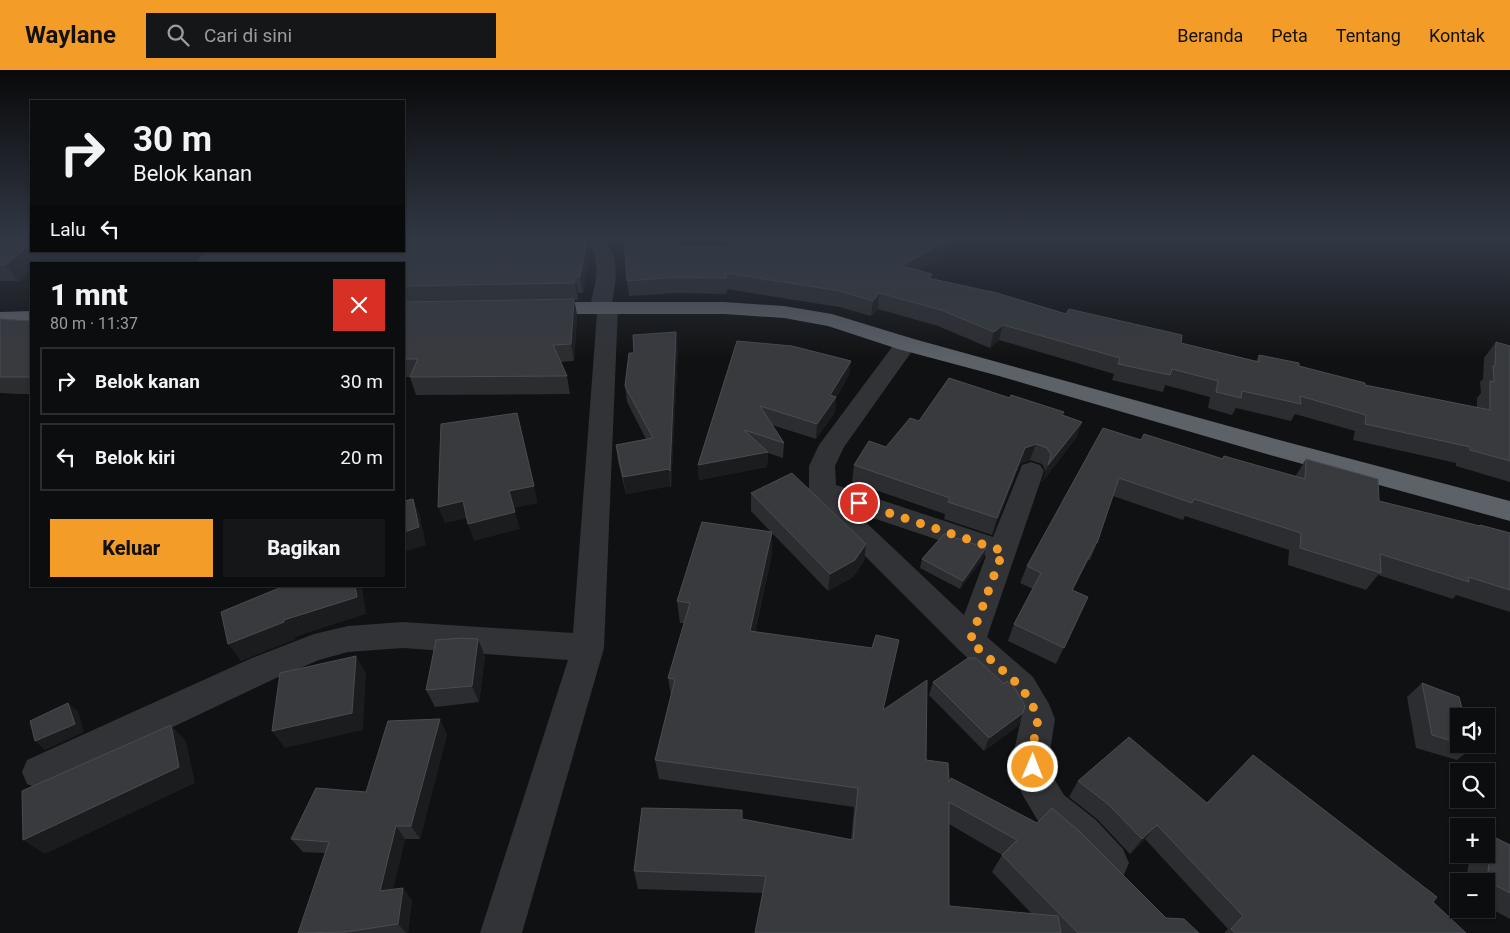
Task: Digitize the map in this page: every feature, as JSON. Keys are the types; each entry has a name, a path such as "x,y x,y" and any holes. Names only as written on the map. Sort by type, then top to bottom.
{"highway":[{"path":"520,308 724,308 784,312 832,320 906,344 1510,511"},
{"path":"0,318 30,317"}],"street":[{"path":"501,933 588,648 606,279"},
{"path":"906,344 832,445 822,466 823,491 841,515 970,641 1021,687 1032,704 1038,719 1032,751 1035,782 1051,808 1082,834 1126,880"},
{"path":"970,641 1031,471"},
{"path":"823,491 1003,551"},
{"path":"40,772 264,668 314,648 348,639 403,635 588,648"}],"building":[{"path":"405,279 575,279 575,283 405,286"},
{"path":"627,279 648,279 627,281"},
{"path":"766,279 934,279 997,293 1066,314 1069,309 1182,335 1181,343 1259,362 1259,355 1299,363 1299,366 1365,383 1365,385 1490,410 1490,381 1494,382 1493,366 1495,366 1496,342 1510,346 1510,461 1470,450 1470,447 1365,424 1366,415 1300,396 1301,404 1242,391 1241,398 1216,392 1218,381 1172,369 1170,375 1118,364 1120,358 1003,325 994,332 941,310 879,293 873,301 840,291"},
{"path":"574,299 571,344 553,345 567,376 410,377 418,359 405,359 405,302"},
{"path":"0,319 30,321 30,377 0,377"},
{"path":"676,332 670,471 669,469 623,477 616,445 653,438 625,386 629,353 634,353 633,335"},
{"path":"737,341 792,346 851,361 830,395 836,397 817,424 760,406 784,443 744,430 768,452 698,465"},
{"path":"949,378 1010,398 1011,395 1064,412 1062,415 1082,422 1048,465 1051,455 1047,448 1036,444 1025,448 997,518 948,502 950,498 854,465 869,441 886,447 910,418 919,421"},
{"path":"517,413 534,486 509,491 515,512 468,524 463,501 438,507 441,424"},
{"path":"1103,428 1141,440 1144,434 1223,459 1224,456 1305,479 1306,459 1378,479 1379,501 1510,533 1510,590 1468,577 1469,582 1380,554 1381,573 1300,548 1301,533 1194,499 1192,503 1119,478 1097,543 1072,590 1088,597 1064,648 1014,624 1041,573 1027,566"},
{"path":"792,473 866,544 855,560 830,574 751,493"},
{"path":"413,499 419,527 405,532 405,501"},
{"path":"702,522 772,532 750,631 872,648 876,635 899,640 883,710 927,680 926,760 948,763 949,782 951,778 1037,823 1052,808 1079,831 1166,918 1184,919 1199,933 1078,933 1002,855 1017,840 949,802 949,906 1058,916 1061,933 755,933 766,876 634,871 642,808 742,810 742,819 853,840 858,788 655,760 675,679 668,678 690,603 677,601"},
{"path":"944,534 986,548 963,581 922,559"},
{"path":"282,587 355,587 357,597 284,620 284,622 228,644 221,612"},
{"path":"478,639 472,686 426,690 436,640"},
{"path":"356,656 352,713 272,731 280,673"},
{"path":"968,658 976,658 1004,684 1007,681 1015,688 1025,706 1023,713 989,738 933,682"},
{"path":"1422,683 1459,697 1462,708 1450,708 1450,740 1432,735"},
{"path":"68,703 75,724 35,741 30,721"},
{"path":"440,719 411,826 396,826 380,891 403,888 398,924 346,932 298,933 329,842 291,839 316,788 366,792 388,721"},
{"path":"171,725 179,767 23,840 22,791"},
{"path":"1129,737 1207,803 1253,755 1437,897 1433,902 1466,933 1235,933 1231,929 1243,916 1157,825 1142,839 1108,804 1078,781"},
{"path":"1495,838 1510,845 1510,893 1495,885 1495,873 1488,873 1489,863 1495,863"}],"route":[{"path":"859,503 1003,551 970,641 1021,687 1032,704 1038,719 1032,751 1033,767"}]}
